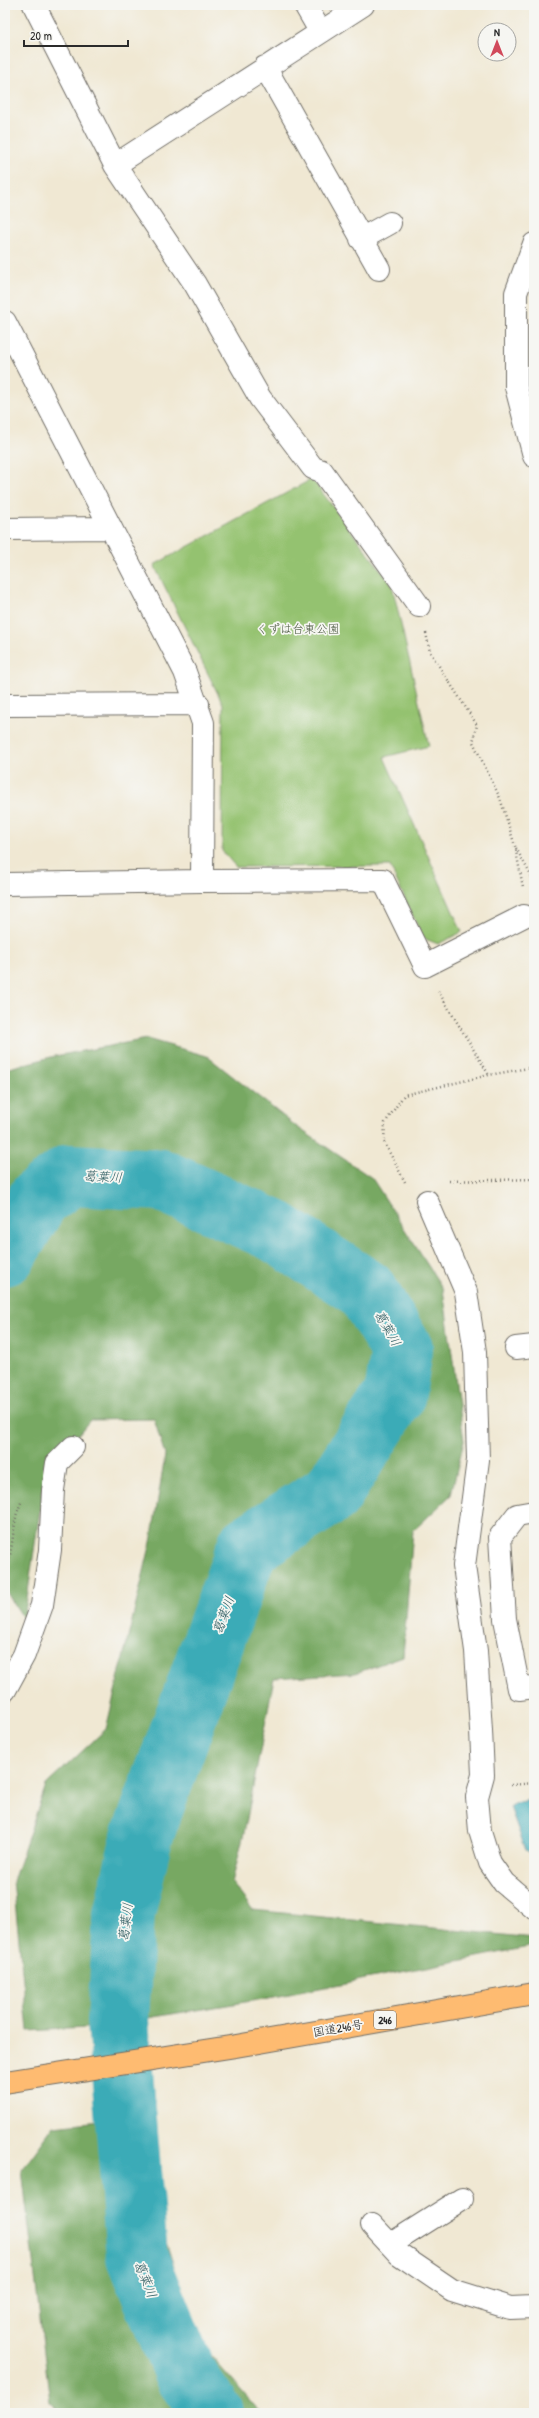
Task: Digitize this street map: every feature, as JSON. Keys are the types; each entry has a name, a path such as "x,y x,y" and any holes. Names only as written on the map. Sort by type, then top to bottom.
{"highway":[{"name":"国道246号","path":"5,2082 236,2046 534,1994"}],"street":[{"path":"34,5 115,165 195,284 260,398 313,468 322,471 418,606"},
{"path":"305,5 320,31"},
{"path":"115,165 320,31 363,5"},
{"path":"265,67 379,269"},
{"path":"361,239 390,223"},
{"path":"534,244 516,293 516,387 534,456"},
{"path":"5,322 11,345 112,528 185,672 198,704 203,723 202,881"},
{"path":"5,529 112,528"},
{"path":"5,706 198,704"},
{"path":"5,884 383,880 425,966 524,916"},
{"path":"427,1201 466,1292 475,1352 478,1460 464,1566 472,1623 481,1730 483,1775 477,1797 480,1831 490,1863 504,1883 534,1908"},
{"path":"5,1690 24,1655 42,1605 50,1550 53,1490 57,1463 73,1447"},
{"path":"534,1512 516,1515 500,1537 505,1619 519,1689 534,1687"},
{"path":"472,1623 505,1619"},
{"path":"391,2244 462,2199"},
{"path":"372,2225 399,2254 452,2290 510,2308 534,2307"}],"path":[{"path":"418,606 430,652 477,725 473,742 500,798 515,846 524,895 524,916"},
{"path":"515,846 534,881"},
{"path":"449,1011 489,1074"},
{"path":"427,1201 404,1182 384,1142 385,1123 404,1095 489,1074 534,1067"},
{"path":"442,1181 534,1179"},
{"path":"404,1182 412,1181"},
{"path":"5,1590 7,1585"}],"green space":[{"name":"くずは台東公園","path":"312,479 392,585 429,746 384,757 462,932 438,944 423,938 390,866 236,867 222,851 223,704 154,565"},
{"path":"147,1039 207,1056 297,1127 372,1178 443,1289 464,1441 451,1495 413,1531 403,1656 356,1673 274,1678 246,1824 232,1883 253,1910 534,1938 534,1946 264,1999 86,2028 28,2031 13,1881 46,1785 106,1729 151,1542 165,1455 154,1419 90,1420 45,1476 24,1619 5,1590 5,1069 55,1056"},
{"path":"118,2119 135,2146 189,2313 209,2354 261,2413 61,2413 50,2402 22,2170 54,2126"}],"water":[{"path":"534,1799 534,1856 526,1851 510,1807 515,1803"}],"waterway":[{"name":"葛葉川","path":"5,1255 39,1198 70,1175 161,1180 275,1231 366,1290 402,1349 395,1394 332,1493 248,1546 142,1837 124,1914 118,2021 137,2257 185,2374 212,2413"}]}
